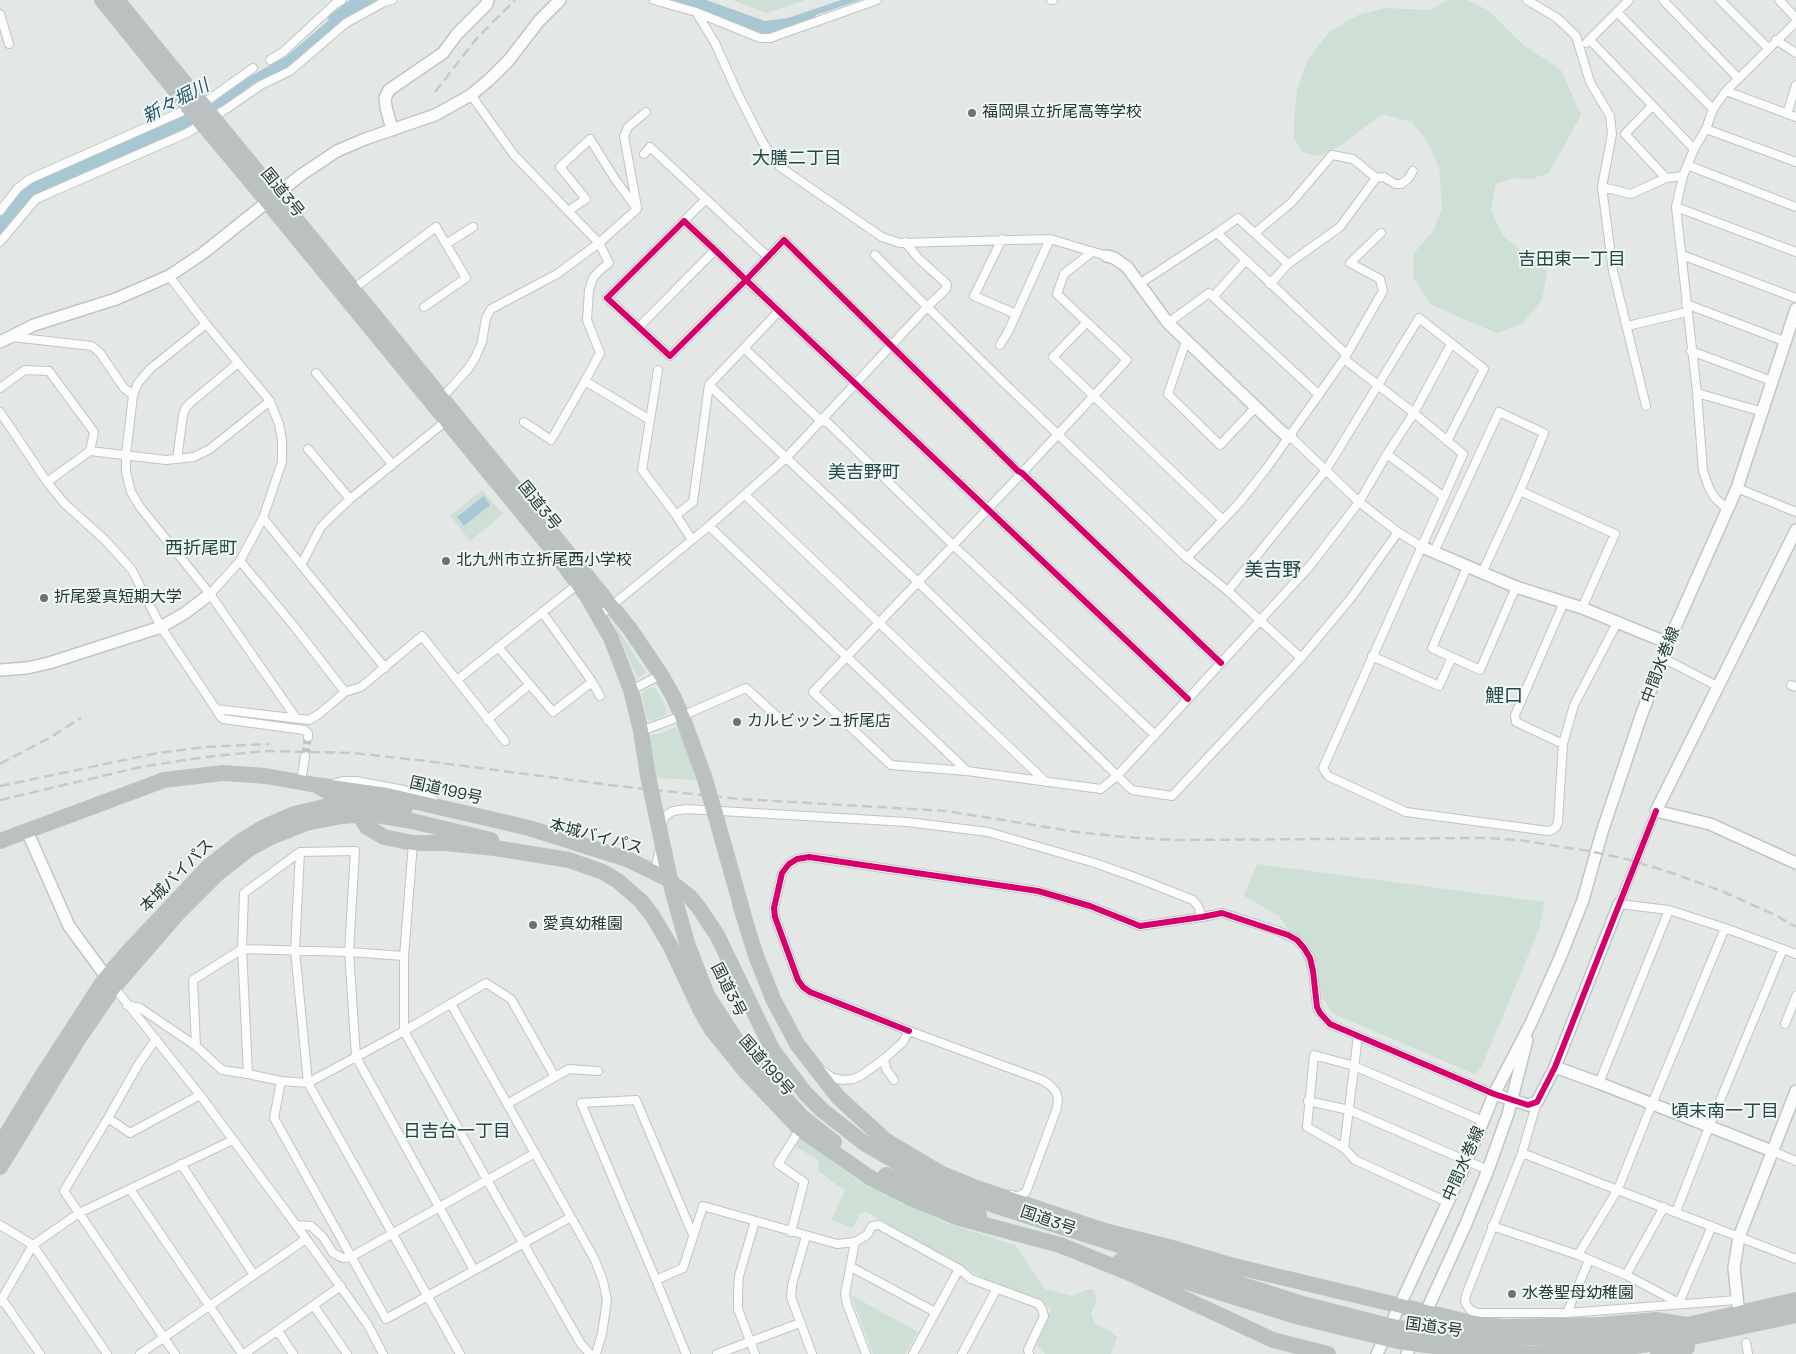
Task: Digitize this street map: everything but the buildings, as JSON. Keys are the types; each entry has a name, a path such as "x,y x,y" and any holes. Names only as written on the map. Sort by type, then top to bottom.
{"highway":[{"name":"国道3号","path":"102,0 192,101"},
{"name":"国道3号","path":"117,0 192,101 437,402 613,606 661,675 682,716 704,776 754,955 779,1025 807,1069 827,1094 860,1129 921,1176 996,1206 1301,1311 1398,1341 1468,1351 1536,1354 1604,1350 1679,1340 1796,1315"},
{"name":"国道3号","path":"271,199 353,289 437,402 446,420 578,584 600,616 611,638 631,690 672,888 687,943 707,995 722,1020 756,1067 802,1117 831,1140 874,1169 914,1189 1060,1245 1301,1311 1397,1328 1468,1336 1602,1337 1686,1325 1796,1300"},
{"name":"国道199号","path":"0,840 164,780 223,773 244,774 387,795 529,828 627,859 655,871 679,888 690,898 709,922 772,1049 805,1093 822,1110 864,1143 921,1176"},
{"name":"国道199号","path":"321,786 366,816 367,827 378,835 413,843 444,842 569,860 603,872 618,881 641,902 662,929 691,993 712,1030 746,1072 800,1129 870,1177 911,1198 960,1218 1060,1245"},
{"name":"本城バイパス","path":"0,1145 42,1076 110,982 161,916 208,867 241,840 264,827 294,814 332,806 376,803 416,810 625,860 655,871"},
{"name":"本城バイパス","path":"0,1167 77,1041 110,982 216,875 248,848 271,836 306,823 342,816 366,816 412,821 569,860"},
{"path":"740,904 755,953 773,999 797,1044 838,1098 885,1140"},
{"path":"716,935 778,1043 815,1095 942,1174 974,1187 1105,1231 1230,1265 1468,1322 1501,1327 1600,1325 1656,1320 1686,1325"},
{"path":"1060,1245 1127,1272 1273,1340 1328,1354"},
{"path":"1658,1354 1703,1343 1757,1324"}],"street":[{"path":"270,60 283,52 335,4 342,0"},
{"path":"392,130 385,98 389,90 443,53 457,34 487,4 488,0"},
{"path":"4,339 42,322 116,299 169,276 202,254 301,175 337,151 365,138 435,115 471,95 509,60 539,21 560,0"},
{"path":"654,0 696,12 760,38 770,38 877,0"},
{"path":"1527,0 1541,7 1568,27 1576,36 1590,82 1610,116 1612,134 1602,187 1613,270 1646,406"},
{"path":"1581,48 1629,0"},
{"path":"1663,0 1738,78"},
{"path":"1720,0 1768,48"},
{"path":"1728,510 1715,498 1703,471 1697,393 1676,207 1687,165 1706,129 1713,109 1738,78 1796,20 1779,0"},
{"path":"0,242 36,199 186,133 261,85 290,72 346,23 387,1"},
{"path":"696,12 715,43 763,143 780,167 882,238 900,243 1050,239 1114,258 1127,267 1168,323 1186,341 1359,502 1398,532 1422,547 1467,567 1516,587 1618,621 1668,643"},
{"path":"1617,12 1713,109"},
{"path":"0,14 8,44"},
{"path":"1590,40 1694,149"},
{"path":"1776,40 1796,53"},
{"path":"0,210 18,188 30,179 208,100 253,68"},
{"path":"1787,114 1796,85"},
{"path":"1726,91 1796,117"},
{"path":"471,95 514,155 599,243 609,263 593,278 588,290 587,320 600,352 585,381 551,440 524,422"},
{"path":"1652,106 1625,134 1666,178"},
{"path":"637,209 624,136 628,127 646,112"},
{"path":"1706,129 1796,162"},
{"path":"568,211 586,199 560,167 590,139 614,179 637,209"},
{"path":"644,154 650,147 768,257"},
{"path":"1255,233 1292,202 1332,155 1353,158 1376,178"},
{"path":"1687,165 1796,206"},
{"path":"1270,284 1288,264 1340,227 1376,178 1384,176 1395,184 1401,184 1408,179 1413,171"},
{"path":"1602,187 1631,194 1666,178 1683,176"},
{"path":"705,200 607,298 638,328 670,356 784,240 1018,471 1221,663"},
{"path":"1676,207 1796,252"},
{"path":"437,402 475,358 482,342 486,318 491,309 557,274 599,243 637,209"},
{"path":"1139,284 1238,218 1288,264"},
{"path":"684,221 1188,699"},
{"path":"353,289 436,227 466,278 424,307"},
{"path":"446,244 473,228"},
{"path":"1217,232 1345,356 1463,454 1323,768 1328,776 1406,812 1548,831 1556,827 1558,822 1563,744 1574,705 1618,621"},
{"path":"1188,558 1240,502 1291,437 1345,356 1383,292 1380,279 1350,262 1380,233"},
{"path":"1002,239 974,296 1016,314"},
{"path":"1000,345 1050,239"},
{"path":"600,616 709,526 786,458 946,289 947,284 919,259 905,242"},
{"path":"638,328 715,250"},
{"path":"1092,252 1064,274 1057,294 1127,360 813,692 891,765 967,771 1101,789 1118,775 1310,566 1359,502 1414,413 1451,344"},
{"path":"875,255 1058,435 1188,558 1228,591 1301,658"},
{"path":"1682,255 1796,298"},
{"path":"1214,296 1246,260"},
{"path":"0,670 27,668 49,663 161,627 185,613 210,594 240,561 263,518 282,462 282,440 279,424 270,401 169,276"},
{"path":"1168,323 1209,293 1319,395"},
{"path":"1627,326 1686,308 1784,341"},
{"name":"中間水巻線","path":"1378,1354 1398,1306 1466,1162 1494,1094 1531,1023 1560,958 1583,900 1602,832 1640,719 1668,643 1737,488 1796,309"},
{"path":"676,515 693,502 709,385 779,311"},
{"path":"1228,591 1326,470 1418,318 1484,369 1447,441"},
{"path":"1086,322 1053,357 1223,520"},
{"path":"206,324 150,369 138,383 133,395 126,455 126,472 131,492 140,507 210,594 296,718"},
{"path":"4,339 92,346 100,352 124,388 133,395"},
{"path":"1186,341 1168,394 1220,445 1256,407"},
{"path":"744,348 821,421 827,422 953,545 1155,734"},
{"path":"1691,351 1772,381"},
{"path":"178,459 185,409 238,363"},
{"path":"0,388 25,370 49,371 94,432 90,450 47,482"},
{"path":"658,370 642,470 676,515 692,540"},
{"path":"316,373 392,464"},
{"path":"585,381 650,420"},
{"path":"709,385 918,582 1132,790 1172,796 1301,658 1351,598 1398,532"},
{"path":"1697,393 1763,412"},
{"path":"90,450 166,460 194,457 210,450 270,401"},
{"path":"0,412 64,504 105,540 132,570 161,627 223,719 304,730 308,733 308,737"},
{"path":"1434,552 1500,412 1544,433 1520,491 1482,573"},
{"path":"301,565 321,527 350,499 446,420"},
{"path":"308,449 350,499"},
{"path":"1387,454 1444,497"},
{"path":"1737,488 1796,512"},
{"path":"1520,491 1615,534 1582,608"},
{"path":"745,495 1046,782"},
{"path":"263,518 385,668"},
{"path":"709,526 967,771"},
{"path":"1796,530 1656,811 1555,1067 1537,1102 1522,1152 1466,1296 1465,1302 1470,1310 1477,1313 1567,1313 1738,1303 1734,1268 1739,1236 1796,1092"},
{"path":"240,561 345,692"},
{"path":"1467,567 1432,648 1480,670 1516,587"},
{"path":"457,680 578,584"},
{"path":"1563,744 1516,722 1515,715 1564,602"},
{"path":"542,612 600,696"},
{"path":"216,709 309,720 320,714 345,692 361,687 422,636 505,741"},
{"path":"498,646 553,712 592,682"},
{"path":"1372,656 1439,686 1452,658"},
{"path":"1663,658 1717,686"},
{"path":"631,690 661,675"},
{"path":"488,720 529,684"},
{"path":"641,731 682,716 746,688 782,720"},
{"path":"301,782 305,756"},
{"path":"655,871 664,818 673,811 686,809 906,822 988,832 1095,863 1193,900 1198,906 1202,918"},
{"path":"1656,811 1710,824 1796,863"},
{"path":"27,831 69,926 126,1005 200,1095 296,1225 368,1325 383,1354"},
{"path":"413,843 404,956 404,1030 581,1344 590,1354"},
{"path":"248,1074 242,949 244,894 300,852 355,851 349,952 356,1057 474,1270"},
{"path":"300,852 295,950 308,1083 460,1354"},
{"path":"898,1148 974,1182 1017,1197 1026,1192 1057,1108 1058,1099 1056,1092 1042,1080 909,1032 810,992 803,987 798,980 774,908 782,873 797,858 808,856 1038,891 1090,906 1140,926 1202,918 1222,913 1288,935 1297,940 1310,958 1320,1014 1330,1024 1494,1094 1528,1104 1537,1102"},
{"path":"1619,904 1669,910 1796,954"},
{"path":"1600,1083 1669,910"},
{"path":"1578,1255 1618,1190 1725,928"},
{"path":"196,1046 194,980 242,949 349,952 404,956"},
{"path":"1676,1212 1783,949"},
{"path":"126,1005 140,1008 196,1046 222,1070 281,1081 308,1083 486,983 511,999 555,1077"},
{"path":"1785,1024 1796,996"},
{"path":"773,999 816,1062 825,1073 833,1078 853,1079 862,1075 903,1042 909,1032"},
{"path":"451,1004 595,1260 603,1281 607,1300 602,1334 596,1354"},
{"name":"中間水巻線","path":"1407,1354 1465,1226 1488,1170 1508,1114 1531,1023"},
{"path":"1344,1148 1358,1036"},
{"path":"156,1040 138,1065 64,1191 174,1354"},
{"path":"1447,1202 1355,1160 1344,1148 1307,1127 1308,1101 1314,1055 1354,1066 1482,1122"},
{"path":"884,1059 886,1069 894,1080"},
{"path":"1555,1067 1796,1161"},
{"path":"507,1104 569,1069 598,1072"},
{"path":"281,1081 274,1118 386,1319 571,1217"},
{"path":"108,1118 130,1133 200,1095"},
{"path":"686,1354 581,1103 636,1100 693,1235"},
{"path":"1308,1101 1349,1110 1488,1170"},
{"path":"790,1232 804,1182 778,1164 800,1129"},
{"path":"40,1354 1,1301 33,1245 79,1213 233,1140"},
{"path":"1522,1152 1796,1259"},
{"path":"296,1225 311,1226 323,1237 333,1253 343,1258 350,1257 441,1208 535,1153"},
{"path":"181,1164 254,1275"},
{"path":"130,1189 243,1354 340,1286"},
{"path":"1026,1192 1031,1200 1087,1219 1105,1231"},
{"path":"656,1280 683,1268 703,1206 836,1244 856,1242 867,1235 872,1226 879,1225 959,1269 971,1279 996,1290 1039,1304 1044,1316 1028,1350 1028,1354"},
{"path":"1626,1275 1664,1207"},
{"path":"755,1221 739,1276 738,1294 738,1309 755,1354"},
{"path":"0,1225 33,1245 107,1354"},
{"path":"1492,1226 1578,1255 1626,1275 1678,1303 1712,1226"},
{"path":"806,1236 791,1297 812,1354"},
{"path":"140,1354 306,1239"},
{"path":"856,1242 845,1294 866,1354"},
{"path":"1567,1313 1589,1260"},
{"path":"851,1267 935,1312"},
{"path":"913,1354 959,1269"},
{"path":"962,1354 996,1290"},
{"path":"314,1306 347,1354"},
{"path":"717,1354 800,1324"},
{"path":"278,1331 294,1354"},
{"path":"1746,1343 1748,1354"}],"green space":[{"path":"732,0 806,0 766,13"},
{"path":"1447,0 1466,0 1488,10 1522,44 1561,70 1581,115 1549,173 1531,179 1515,178 1496,184 1491,210 1503,236 1547,271 1542,300 1522,324 1497,333 1430,304 1413,277 1414,253 1433,231 1442,208 1439,167 1429,145 1412,122 1382,114 1340,146 1318,156 1303,152 1294,139 1297,89 1308,59 1330,31 1358,15 1385,8 1431,10"},
{"path":"482,490 503,514 470,541 450,516"},
{"path":"613,622 645,671 639,677 633,669"},
{"path":"651,687 657,690 666,708 665,715 654,721 647,718 642,695 644,690"},
{"path":"675,727 691,758 697,780 655,778 650,738 652,734 660,734"},
{"path":"1257,864 1545,902 1539,930 1482,1066 1474,1074 1332,1013 1310,979 1299,945 1279,916 1244,896"},
{"path":"794,1132 858,1181 946,1223 1015,1245 1045,1289 1072,1296 1093,1289 1097,1300 1091,1313 1094,1323 1117,1337 1111,1354 1045,1354 1037,1345 1051,1309 1039,1299 989,1281 867,1212 860,1213 853,1228 831,1220 845,1191 818,1171 819,1161 789,1142"},
{"path":"851,1295 918,1332 905,1354 873,1354"}],"water":[{"path":"350,0 377,0 343,21 287,68 254,83 245,92 187,129 109,166 35,197 0,237 0,213 26,185 211,104 247,78 287,56 329,20 327,17"},
{"path":"666,0 706,0 765,21 788,18 841,0 860,0 816,15 814,19 767,34 756,32"},
{"path":"484,496 490,505 464,526 457,517"}],"tunnel":[{"path":"305,756 308,737"}],"railway":[{"path":"435,92 477,38 515,0"},
{"path":"0,764 49,738 81,718"},
{"path":"0,786 158,753 206,747 269,744"},
{"path":"0,800 141,767 205,757 264,751 353,753 740,799 947,811 1077,832 1124,837 1173,840 1486,838 1518,840 1589,851 1630,860 1672,873 1724,892 1775,915 1796,927"}],"cycle path":[{"path":"1188,699 746,280 715,250 684,221 607,298 670,356 746,280 784,240 1018,471 1221,663"},
{"path":"909,1031 810,992 803,987 798,980 775,917 774,908 782,873 789,864 797,859 809,857 1038,891 1090,906 1140,926 1222,913 1288,935 1297,940 1310,958 1317,1007 1330,1024 1494,1094 1528,1105 1537,1102 1555,1067 1656,811"}],"place":[{"name":"福岡県立折尾高等学校","path":"972,113"},
{"name":"北九州市立折尾西小学校","path":"446,561"},
{"name":"折尾愛真短期大学","path":"44,598"},
{"name":"カルビッシュ折尾店","path":"737,722"},
{"name":"愛真幼稚園","path":"533,925"},
{"name":"水巻聖母幼稚園","path":"1512,1294"}],"district":[{"name":"大膳二丁目","path":"797,159"},
{"name":"吉田東一丁目","path":"1572,260"},
{"name":"美吉野町","path":"864,473"},
{"name":"西折尾町","path":"201,549"},
{"name":"美吉野","path":"1273,571"},
{"name":"鯉口","path":"1504,697"},
{"name":"頃末南一丁目","path":"1725,1112"},
{"name":"日吉台一丁目","path":"457,1132"}],"water label":[{"name":"新々堀川","path":"176,102"}]}
